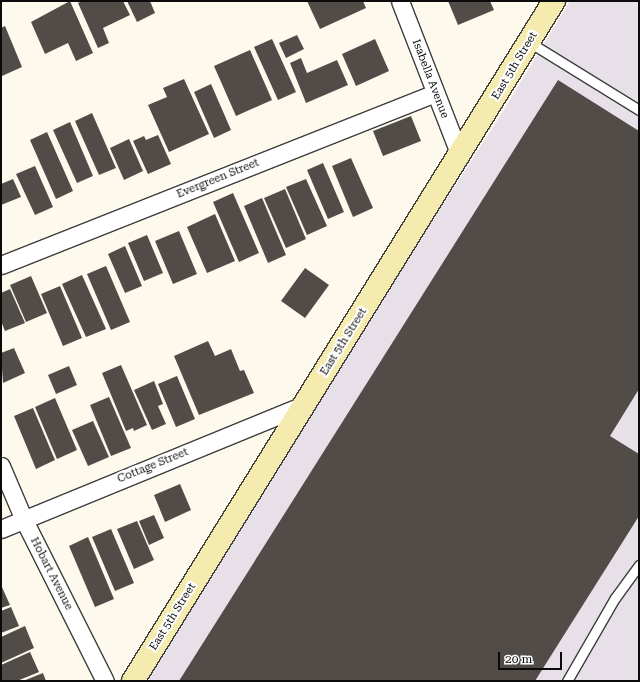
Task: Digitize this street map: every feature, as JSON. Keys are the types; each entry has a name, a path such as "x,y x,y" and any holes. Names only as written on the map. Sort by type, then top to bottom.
{"street":[{"name":"Isabella Avenue","path":"400,1 460,156"},
{"name":"East 5th Street","path":"133,681 460,156 554,1"},
{"name":"Evergreen Street","path":"1,264 435,93"},
{"name":"Cottage Street","path":"1,529 306,404"},
{"name":"Hobart Avenue","path":"1,466 24,520 105,681"}],"lane":[{"path":"529,42 639,110"},
{"path":"567,681 615,598 635,580 639,565"}],"shaded area":[{"path":"570,1 639,1 639,681 134,681 497,121"}],"building":[{"path":"70,1 93,53 76,61 68,43 45,54 31,22"},
{"path":"82,1 123,1 130,15 103,28 109,43 98,48 78,3"},
{"path":"127,1 150,1 155,13 137,22"},
{"path":"307,1 363,1 366,8 320,29"},
{"path":"448,1 490,1 494,10 458,25"},
{"path":"5,26 22,67 2,76 1,28"},
{"path":"297,35 304,49 286,58 279,43"},
{"path":"272,39 296,92 278,100 254,47"},
{"path":"375,39 389,71 356,86 342,54"},
{"path":"250,50 272,100 236,116 214,66"},
{"path":"301,58 307,73 337,60 348,85 306,103 290,63"},
{"path":"184,79 209,134 169,152 148,105 167,97 163,88"},
{"path":"558,80 639,131 639,389 610,436 639,454 639,516 535,681 179,681"},
{"path":"211,84 231,130 214,138 194,92"},
{"path":"92,113 116,168 99,175 75,121"},
{"path":"411,116 421,141 383,156 373,131"},
{"path":"70,122 93,176 77,183 53,130"},
{"path":"47,132 73,191 56,199 30,140"},
{"path":"158,135 171,164 148,174 133,141 144,136 146,140"},
{"path":"129,139 143,171 124,180 110,148"},
{"path":"351,158 373,208 353,217 332,166"},
{"path":"323,163 344,212 328,219 307,170"},
{"path":"35,166 53,207 35,215 16,174"},
{"path":"13,179 21,197 1,205 1,184"},
{"path":"306,179 327,226 307,235 286,187"},
{"path":"285,189 306,239 286,248 264,198"},
{"path":"233,193 259,253 239,262 213,202"},
{"path":"262,198 286,255 268,263 244,206"},
{"path":"215,214 235,261 207,273 187,227"},
{"path":"179,231 197,274 173,284 155,241"},
{"path":"147,235 163,273 144,281 128,243"},
{"path":"125,246 142,286 125,293 108,254"},
{"path":"106,266 130,322 111,330 87,274"},
{"path":"305,268 329,285 305,318 281,301"},
{"path":"82,275 106,329 86,337 62,284"},
{"path":"31,276 47,313 26,322 10,285"},
{"path":"60,286 82,338 63,346 41,294"},
{"path":"10,289 25,323 5,331 1,321 1,293"},
{"path":"208,341 215,356 231,349 240,371 244,370 254,393 199,415 174,356"},
{"path":"14,348 25,373 3,383 1,353"},
{"path":"121,365 147,425 134,431 133,428 126,431 102,373"},
{"path":"69,366 77,385 56,394 48,375"},
{"path":"177,376 195,419 176,427 158,384"},
{"path":"154,381 163,404 158,406 166,424 152,430 134,390"},
{"path":"109,397 131,448 111,456 90,405"},
{"path":"55,398 77,450 57,459 35,407"},
{"path":"33,408 55,460 36,469 14,416"},
{"path":"93,421 109,457 88,466 72,430"},
{"path":"180,484 191,510 165,522 154,495"},
{"path":"154,515 164,538 149,545 139,521"},
{"path":"137,521 154,560 134,569 117,529"},
{"path":"111,529 134,583 115,591 92,537"},
{"path":"88,537 114,599 95,607 69,546"},
{"path":"1,585 10,605 1,608"},
{"path":"11,607 19,626 1,633 1,611"},
{"path":"25,626 34,648 1,663 1,637"},
{"path":"30,652 39,672 17,681 1,681 1,665"},
{"path":"43,673 46,681 23,681"}]}
